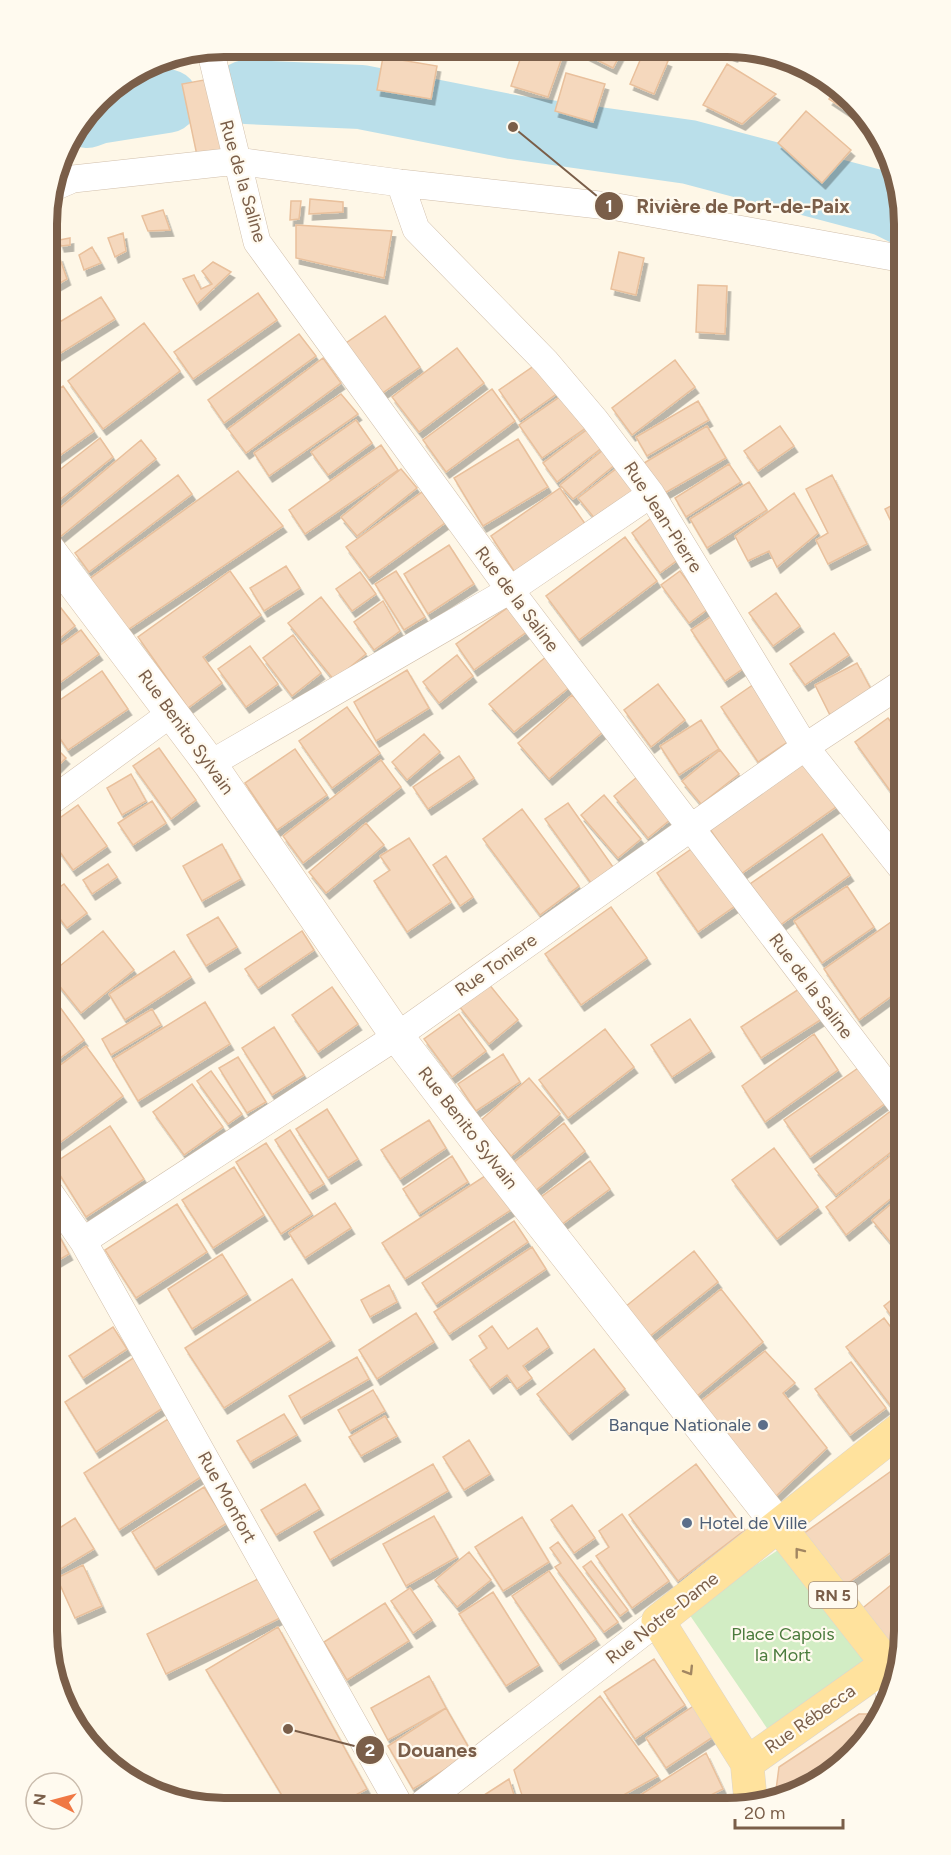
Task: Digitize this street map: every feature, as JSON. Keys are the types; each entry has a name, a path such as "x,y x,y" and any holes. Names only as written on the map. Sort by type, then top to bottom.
{"main road":[{"name":"Rue Benito Sylvain","path":"57,561 173,712 397,1036 779,1526 892,1657"},
{"name":"Rue Notre-Dame","path":"658,1621 894,1434"},
{"path":"658,1621 747,1763 750,1797"},
{"name":"Rue Rébecca","path":"747,1763 891,1661"}],"street":[{"name":"Rue de la Saline","path":"212,58 257,242 510,590 894,1095"},
{"path":"62,184 74,180 237,161 400,183 617,207 894,257"},
{"name":"Rue Jean-Pierre","path":"400,183 416,229 546,362 595,420 651,494 805,747 894,858"},
{"path":"210,764 510,590 651,494"},
{"name":"Rue Toniere","path":"83,1241 397,1036 805,747 894,689"},
{"path":"57,797 173,712"},
{"name":"Rue Monfort","path":"57,1203 83,1241 395,1798"},
{"name":"Rue Notre-Dame","path":"430,1798 658,1621"}],"green space":[{"name":"Place Capois la Mort","path":"781,1548 873,1662 773,1737 687,1611"}],"building":[{"path":"383,57 437,66 431,99 377,90"},
{"path":"521,57 562,57 548,97 511,86"},
{"path":"591,57 619,57 613,68"},
{"path":"641,57 658,57 668,61 654,94 630,84"},
{"path":"727,64 776,94 742,124 703,105"},
{"path":"566,73 605,84 593,122 555,111"},
{"path":"215,78 233,163 199,165 182,84"},
{"path":"832,95 850,112 850,113 829,99"},
{"path":"806,111 851,150 822,183 778,143"},
{"path":"310,199 343,202 343,212 309,214"},
{"path":"291,201 301,201 299,219 290,220"},
{"path":"163,210 170,230 148,231 142,216"},
{"path":"296,225 392,231 384,278 296,258"},
{"path":"123,233 126,251 115,257 108,238"},
{"path":"70,238 70,245 61,246 59,240"},
{"path":"92,247 101,263 84,270 79,255"},
{"path":"619,252 644,258 636,295 611,289"},
{"path":"59,256 67,279 57,285 57,257"},
{"path":"213,262 231,272 197,304 183,279 194,275 201,289 212,284 202,271"},
{"path":"698,285 727,286 725,334 696,332"},
{"path":"258,293 277,320 193,379 174,352"},
{"path":"101,297 115,319 57,355 57,324"},
{"path":"385,316 420,367 368,403 333,352"},
{"path":"144,323 180,371 103,429 68,381"},
{"path":"299,334 316,356 224,423 208,400"},
{"path":"457,348 484,383 419,432 392,397"},
{"path":"323,358 341,383 246,453 228,429"},
{"path":"675,360 695,387 632,435 612,408"},
{"path":"541,361 562,390 520,420 499,390"},
{"path":"63,386 94,431 57,458 57,390"},
{"path":"492,389 515,421 446,472 423,440"},
{"path":"567,392 590,425 542,458 519,425"},
{"path":"341,394 358,414 269,476 254,453"},
{"path":"698,401 709,420 647,456 636,437"},
{"path":"356,420 372,443 328,475 311,452"},
{"path":"593,425 607,444 557,482 543,463"},
{"path":"707,426 726,458 663,494 644,463"},
{"path":"780,426 794,446 758,471 744,451"},
{"path":"100,438 113,457 57,502 57,472"},
{"path":"518,439 548,487 483,526 454,478"},
{"path":"141,440 156,459 60,537 57,533 57,510"},
{"path":"381,445 398,470 305,534 289,510"},
{"path":"608,446 621,460 573,499 560,485"},
{"path":"625,462 644,488 596,520 578,498"},
{"path":"729,464 741,482 686,517 675,498"},
{"path":"401,469 417,488 357,536 341,517"},
{"path":"238,471 283,526 123,633 85,582"},
{"path":"178,475 192,494 89,572 75,553"},
{"path":"832,475 867,544 828,564 816,540 828,533 806,489"},
{"path":"749,482 767,510 707,548 690,519"},
{"path":"560,488 586,525 516,574 491,536"},
{"path":"422,492 445,523 369,578 346,547"},
{"path":"794,493 818,533 777,567 769,551 748,561 735,536"},
{"path":"894,504 894,527 885,509"},
{"path":"654,516 683,556 660,573 632,533"},
{"path":"625,537 657,581 579,640 546,596"},
{"path":"449,545 474,584 428,614 404,574"},
{"path":"286,566 300,588 264,611 250,588"},
{"path":"230,571 261,615 203,657 222,683 188,708 138,637"},
{"path":"396,571 425,617 404,630 375,584"},
{"path":"680,571 708,609 689,623 661,585"},
{"path":"360,572 376,594 352,611 336,589"},
{"path":"776,593 800,626 773,646 749,613"},
{"path":"321,597 366,654 334,680 288,623"},
{"path":"383,601 400,631 374,650 354,622"},
{"path":"57,603 75,626 57,641"},
{"path":"510,606 528,631 474,670 456,644"},
{"path":"715,614 750,664 725,681 691,630"},
{"path":"81,630 99,654 57,685 57,647"},
{"path":"834,633 849,655 805,685 790,664"},
{"path":"293,635 321,673 292,696 263,658"},
{"path":"250,646 278,684 246,707 218,669"},
{"path":"457,655 473,676 439,703 423,682"},
{"path":"547,656 571,686 514,732 489,704"},
{"path":"857,663 873,693 830,715 815,685"},
{"path":"407,670 429,708 376,741 354,702"},
{"path":"102,671 128,709 68,750 57,734 57,702"},
{"path":"757,682 795,737 758,762 721,707"},
{"path":"658,684 685,720 651,747 624,710"},
{"path":"572,695 604,731 549,779 518,743"},
{"path":"347,707 380,753 332,788 299,741"},
{"path":"888,718 894,726 894,796 855,742"},
{"path":"701,720 719,749 679,775 660,746"},
{"path":"424,734 440,752 407,780 392,762"},
{"path":"159,748 196,800 171,819 133,766"},
{"path":"57,749 66,758 57,767"},
{"path":"295,749 327,795 277,830 245,783"},
{"path":"720,750 739,774 701,804 682,781"},
{"path":"459,756 474,778 428,809 413,787"},
{"path":"381,760 401,787 303,863 283,836"},
{"path":"804,762 836,807 741,874 709,828"},
{"path":"642,773 676,815 648,838 614,796"},
{"path":"131,774 146,801 122,815 107,788"},
{"path":"604,795 641,839 618,858 581,815"},
{"path":"152,801 166,823 133,845 118,823"},
{"path":"568,803 613,867 591,883 545,819"},
{"path":"78,805 107,846 73,870 57,848 57,820"},
{"path":"522,809 579,886 540,915 483,839"},
{"path":"366,823 384,845 326,893 309,872"},
{"path":"894,831 894,844 888,835"},
{"path":"822,834 850,875 779,926 750,884"},
{"path":"409,838 451,902 407,932 374,881 390,870 380,856"},
{"path":"222,844 241,879 202,901 183,866"},
{"path":"697,845 738,904 698,932 657,873"},
{"path":"446,856 473,897 460,906 433,865"},
{"path":"108,864 117,877 92,894 83,880"},
{"path":"64,884 87,913 67,928 57,915 57,889"},
{"path":"847,886 874,927 822,963 794,921"},
{"path":"611,907 647,958 581,1005 545,954"},
{"path":"218,917 237,947 206,966 187,935"},
{"path":"894,920 894,994 859,1020 824,969"},
{"path":"103,931 134,970 81,1013 57,983 57,968"},
{"path":"302,931 314,950 258,988 245,969"},
{"path":"174,951 191,977 125,1020 109,994"},
{"path":"488,983 518,1020 489,1044 459,1006"},
{"path":"332,987 358,1024 318,1052 292,1015"},
{"path":"802,987 822,1019 761,1058 741,1027"},
{"path":"205,1002 230,1044 138,1101 113,1059"},
{"path":"57,1003 84,1040 57,1060"},
{"path":"152,1009 161,1025 111,1055 102,1039"},
{"path":"459,1014 486,1051 452,1077 424,1039"},
{"path":"690,1019 711,1051 672,1077 651,1045"},
{"path":"274,1027 304,1075 272,1095 242,1048"},
{"path":"605,1029 634,1067 568,1118 539,1080"},
{"path":"814,1034 838,1070 765,1122 742,1086"},
{"path":"86,1046 123,1096 57,1145 57,1068"},
{"path":"503,1054 520,1082 476,1111 458,1084"},
{"path":"238,1057 266,1102 247,1113 219,1068"},
{"path":"861,1066 886,1103 810,1157 784,1120"},
{"path":"211,1071 242,1114 228,1124 197,1081"},
{"path":"529,1078 560,1114 511,1156 481,1120"},
{"path":"192,1084 223,1127 184,1155 153,1112"},
{"path":"327,1109 358,1159 328,1178 296,1129"},
{"path":"892,1110 894,1113 894,1150 836,1195 815,1169"},
{"path":"429,1120 446,1148 400,1179 381,1150"},
{"path":"564,1123 585,1151 535,1191 513,1163"},
{"path":"110,1126 144,1179 86,1217 57,1170 57,1161"},
{"path":"290,1130 324,1184 309,1193 275,1140"},
{"path":"266,1143 312,1214 281,1234 236,1162"},
{"path":"774,1148 818,1207 777,1239 732,1180"},
{"path":"894,1153 894,1196 846,1235 826,1207"},
{"path":"452,1156 468,1182 419,1214 403,1189"},
{"path":"590,1161 610,1189 561,1225 541,1197"},
{"path":"234,1167 264,1215 213,1248 182,1200"},
{"path":"491,1172 514,1208 405,1279 382,1243"},
{"path":"894,1201 894,1242 892,1244 872,1220"},
{"path":"335,1203 351,1228 305,1258 289,1233"},
{"path":"177,1204 207,1252 136,1298 105,1250"},
{"path":"514,1221 528,1242 436,1304 422,1283"},
{"path":"57,1232 69,1254 57,1261"},
{"path":"532,1247 546,1269 449,1334 434,1312"},
{"path":"694,1251 718,1282 649,1337 625,1307"},
{"path":"222,1254 247,1294 192,1329 168,1289"},
{"path":"292,1279 331,1340 224,1408 185,1348"},
{"path":"389,1285 397,1302 370,1317 361,1300"},
{"path":"721,1289 763,1342 697,1396 654,1343"},
{"path":"894,1298 894,1319 884,1306"},
{"path":"416,1313 434,1342 377,1379 359,1350"},
{"path":"884,1318 894,1332 894,1404 891,1406 846,1347"},
{"path":"492,1326 508,1349 537,1328 549,1347 523,1366 532,1378 517,1389 507,1375 490,1388 470,1360 487,1348 479,1336"},
{"path":"113,1327 127,1349 83,1378 69,1356"},
{"path":"594,1349 625,1389 569,1434 537,1394"},
{"name":"Banque Nationale","path":"765,1351 795,1383 783,1393 827,1448 773,1499 700,1402"},
{"path":"138,1355 169,1404 96,1452 65,1402"},
{"path":"357,1357 369,1379 301,1418 289,1396"},
{"path":"851,1362 886,1408 850,1435 815,1389"},
{"path":"373,1390 385,1411 350,1431 338,1410"},
{"path":"284,1414 297,1435 250,1462 237,1441"},
{"path":"385,1416 397,1436 361,1456 349,1437"},
{"path":"168,1419 204,1475 119,1530 84,1473"},
{"path":"469,1440 490,1474 464,1490 443,1457"},
{"path":"433,1464 448,1491 330,1560 314,1532"},
{"name":"Hotel de Ville","path":"696,1464 745,1530 678,1581 629,1515"},
{"path":"894,1469 894,1550 841,1588 803,1534"},
{"path":"305,1484 320,1509 276,1535 261,1510"},
{"path":"204,1487 227,1523 155,1569 132,1532"},
{"path":"572,1505 595,1538 574,1553 551,1520"},
{"path":"622,1514 669,1581 632,1608 596,1556 609,1547 599,1531"},
{"path":"434,1516 457,1557 406,1586 383,1544"},
{"path":"522,1517 549,1562 503,1591 475,1547"},
{"path":"75,1518 94,1549 57,1571 57,1530"},
{"path":"558,1542 618,1622 604,1632 555,1567 561,1563 550,1548"},
{"path":"469,1552 491,1580 457,1607 435,1580"},
{"path":"591,1561 628,1610 620,1616 583,1567"},
{"path":"83,1565 102,1606 75,1618 57,1578"},
{"path":"549,1571 596,1639 559,1664 512,1596"},
{"path":"260,1578 280,1618 166,1674 147,1634"},
{"path":"894,1583 894,1643 883,1652 854,1615"},
{"path":"410,1588 432,1620 413,1633 391,1601"},
{"path":"493,1592 539,1665 506,1686 459,1614"},
{"path":"385,1603 409,1641 347,1680 324,1642"},
{"path":"278,1627 367,1789 350,1798 284,1798 206,1670"},
{"path":"654,1659 685,1705 635,1739 604,1692"},
{"path":"429,1676 446,1708 388,1740 371,1708"},
{"path":"600,1696 658,1776 618,1798 523,1798 514,1770"},
{"path":"695,1705 716,1735 666,1768 646,1738"},
{"path":"446,1708 472,1753 413,1789 388,1746"},
{"path":"859,1714 872,1714 859,1733 829,1763 801,1781 776,1790 779,1767"},
{"path":"706,1753 723,1789 705,1798 636,1798"},
{"path":"509,1779 515,1798 480,1798"}],"waterway":[{"path":"246,92 361,97 513,127 689,152 885,204 893,208"},
{"path":"101,111 167,101"}],"place":[{"name":"Rivière de Port-de-Paix","path":"513,127"},
{"name":"Banque Nationale","path":"763,1425"},
{"name":"Hotel de Ville","path":"687,1523"},
{"name":"Douanes","path":"288,1729"}]}
